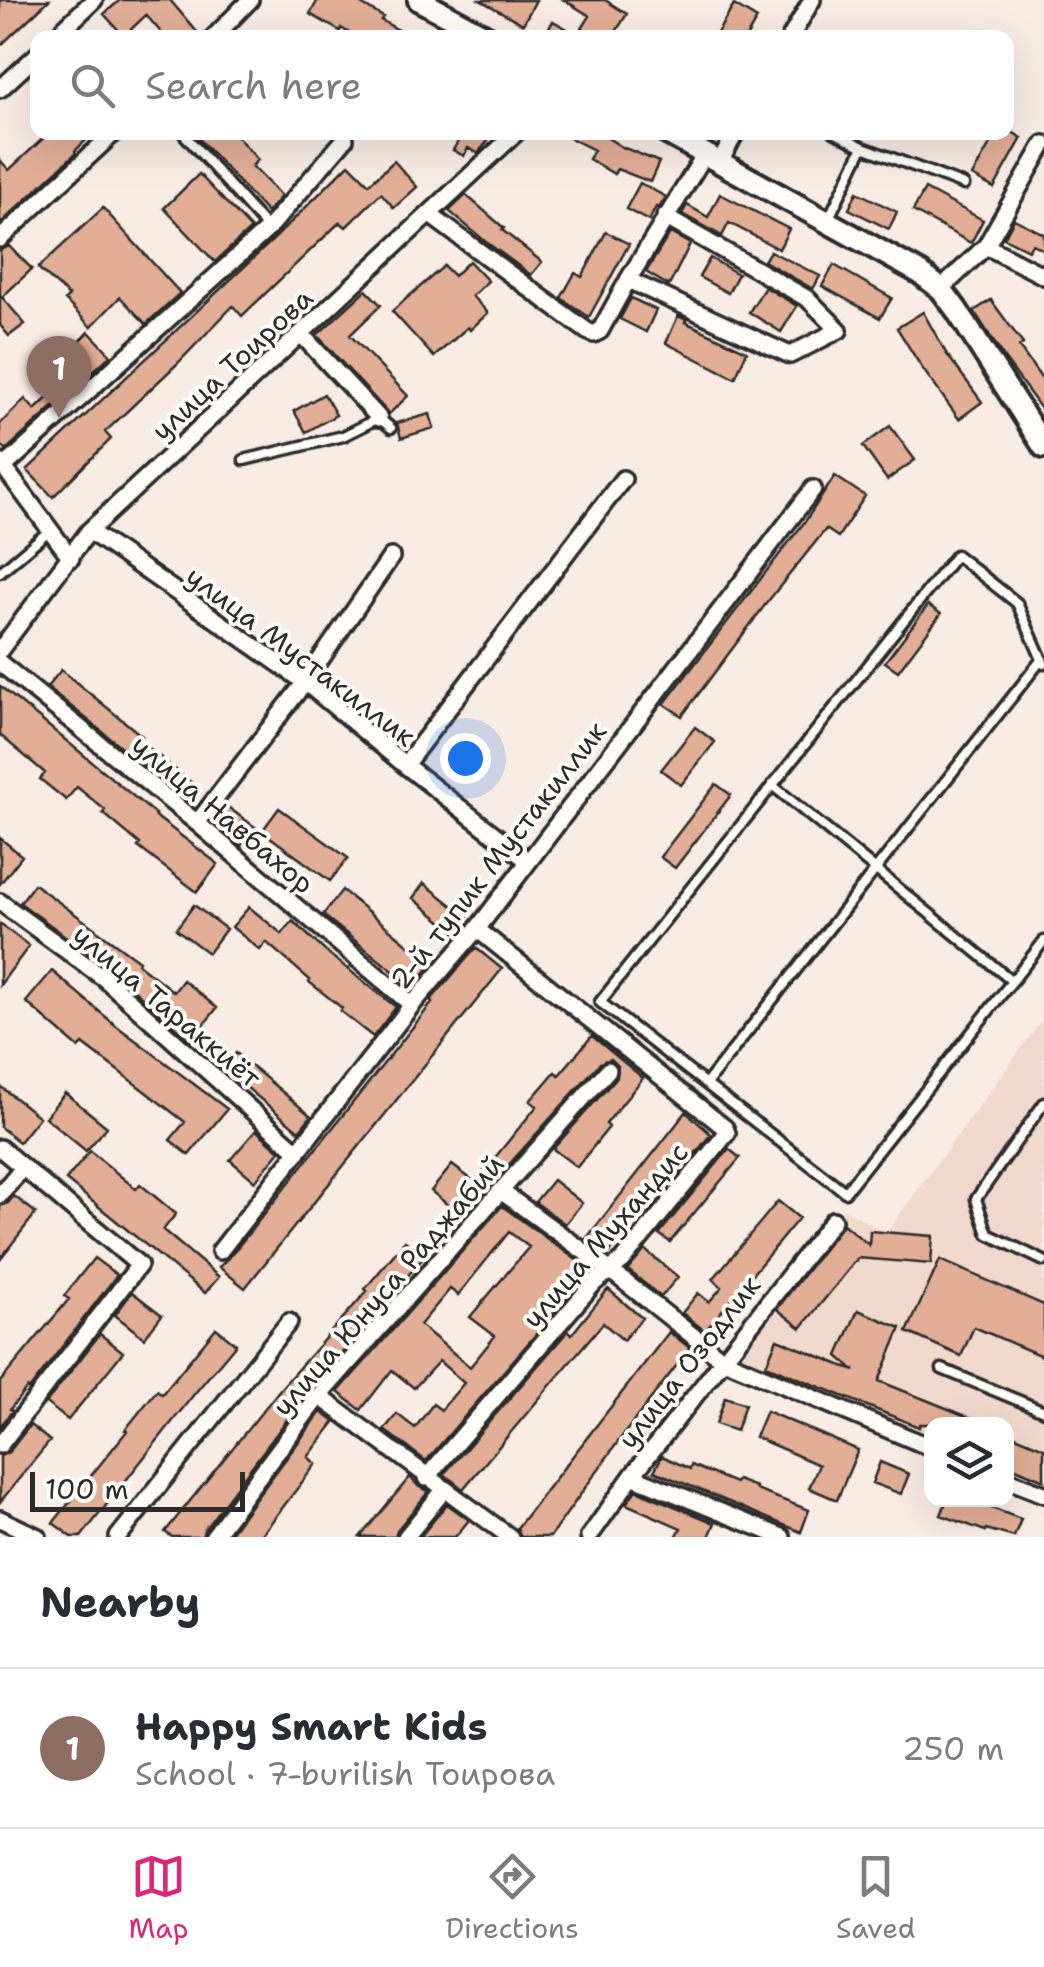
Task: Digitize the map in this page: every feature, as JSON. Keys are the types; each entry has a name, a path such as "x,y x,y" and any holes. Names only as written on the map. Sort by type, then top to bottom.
{"street":[{"path":"62,30 94,0"},
{"path":"221,30 250,0"},
{"path":"419,0 474,30"},
{"path":"793,30 804,3"},
{"path":"0,90 30,62"},
{"path":"0,239 106,140"},
{"path":"71,558 2,465 268,229 344,140"},
{"name":"улица Тоирова","path":"0,650 90,531 509,140"},
{"path":"680,140 941,289 1044,447"},
{"path":"430,215 594,334 600,331 665,217 729,140"},
{"path":"941,289 986,246 1044,144"},
{"path":"628,280 790,355 839,330 808,299 665,217"},
{"path":"986,246 1044,276"},
{"path":"300,334 385,423"},
{"path":"405,765 623,479"},
{"name":"2-й тупик Мустакиллик","path":"220,1251 477,928 814,489"},
{"name":"улица Мустакиллик","path":"90,531 304,682 527,860"},
{"path":"197,823 304,682 391,557"},
{"name":"улица Навбахор","path":"0,663 412,1005"},
{"name":"улица Тараккиёт","path":"0,902 105,979 298,1152"},
{"name":"улица Мухандис","path":"426,1478 594,1283 623,1260 727,1132 477,928"},
{"name":"улица Юнуса Раджабий","path":"213,1537 319,1396 608,1070"},
{"path":"0,1148 139,1265 0,1445"},
{"path":"0,1196 23,1167"},
{"path":"502,1192 722,1359 924,1445"},
{"name":"улица Озодлик","path":"588,1537 833,1220"},
{"path":"118,1537 289,1322"},
{"path":"319,1396 510,1537"},
{"path":"632,1476 782,1537"},
{"path":"1014,1482 1044,1494"},
{"path":"406,1537 444,1490"},
{"path":"0,1520 38,1537"}],"lane":[{"path":"189,140 268,229"},
{"path":"848,140 964,185"},
{"path":"827,222 863,148"},
{"path":"244,460 385,423"},
{"path":"0,572 50,530"},
{"path":"706,1084 1043,661 1018,603 956,555 600,1002 845,1192 1044,941"},
{"path":"772,785 1012,982"},
{"path":"1044,1103 976,1200 988,1234 1044,1261"},
{"path":"942,1369 1044,1412"}],"shaded area":[{"path":"1044,1017 1044,1483 1014,1471 1014,1417 924,1417 924,1434 728,1354 844,1209 886,1233"}],"building":[{"path":"0,0 49,0 0,46"},
{"path":"120,0 170,0 195,30 159,30 146,15 130,30 119,30 104,14"},
{"path":"318,0 354,0 398,30 338,30 310,14"},
{"path":"480,0 536,0 523,24"},
{"path":"564,0 605,0 627,14 617,30 581,30 590,16"},
{"path":"734,5 757,19 751,30 719,30"},
{"path":"553,21 569,30 548,30"},
{"path":"1014,133 1022,138 994,188 972,176 992,140 1014,140"},
{"path":"41,140 86,140 0,224 0,160 9,170"},
{"path":"200,140 240,140 258,160 252,166 281,196 267,213"},
{"path":"455,140 488,141 478,153 468,148 464,156 453,150 458,142"},
{"path":"574,140 611,140 659,162 650,182 617,169 614,174 589,159 594,150"},
{"path":"394,161 417,187 394,208 381,193 346,227 340,222 242,316 233,306 105,432 111,439 53,497 27,470 349,164 369,184"},
{"path":"199,174 251,229 215,262 164,208"},
{"path":"640,183 666,197 649,221 626,209"},
{"path":"925,189 983,220 971,243 913,211"},
{"path":"857,192 897,212 889,229 849,209"},
{"path":"720,194 789,229 779,249 729,223 722,236 682,214 687,205 708,217"},
{"path":"466,195 542,262 531,275 449,211"},
{"path":"103,208 180,293 146,324 120,297 91,327 65,300 69,296 38,268"},
{"path":"1014,219 1044,234 1044,250 1032,244 1028,250 1004,238"},
{"path":"606,232 629,244 589,317 561,298 575,273 582,277"},
{"path":"670,233 690,244 669,286 646,272"},
{"path":"9,246 32,269 2,297 25,324 9,336 0,325 0,250"},
{"path":"770,251 820,276 813,289 764,261"},
{"path":"710,258 738,274 728,293 699,277"},
{"path":"469,261 488,281 472,296 488,313 434,357 392,311 444,266 454,276"},
{"path":"834,265 892,298 880,318 822,286"},
{"path":"765,287 797,306 781,332 749,312"},
{"path":"366,290 381,305 350,335 408,396 389,414 317,335"},
{"path":"631,298 656,310 646,332 620,319"},
{"path":"991,300 1044,382 1044,413 974,311"},
{"path":"923,312 946,353 982,402 959,419 897,328"},
{"path":"678,316 747,351 735,378 666,343"},
{"path":"89,332 111,355 6,450 0,444 0,424 25,399 35,410 69,377 56,364"},
{"path":"324,394 336,415 306,432 294,411"},
{"path":"430,414 434,428 401,438 397,423"},
{"path":"890,426 915,460 887,480 863,446"},
{"path":"835,476 865,496 838,537 826,529 682,716 664,704 806,520"},
{"path":"928,605 941,614 898,671 885,662"},
{"path":"61,670 198,788 188,801 47,687"},
{"path":"0,686 218,864 197,892 138,847 140,844 77,787 66,800 40,779 45,773 0,735"},
{"path":"695,727 715,742 681,785 661,770"},
{"path":"716,784 731,795 675,868 660,857"},
{"path":"225,805 255,827 241,846 212,821"},
{"path":"279,808 348,858 330,881 262,831"},
{"path":"0,838 22,856 0,884"},
{"path":"424,883 467,917 455,932 413,898"},
{"path":"34,884 139,961 174,992 183,980 217,1008 191,1041 112,970 20,903"},
{"path":"342,890 432,964 413,987 323,915"},
{"path":"194,905 226,929 208,953 176,929"},
{"path":"249,907 282,934 293,921 396,1007 373,1037 266,942 260,950 232,927"},
{"path":"0,924 29,946 0,985"},
{"path":"476,948 502,969 245,1288 219,1267"},
{"path":"52,971 114,1024 227,1109 189,1155 170,1140 185,1122 83,1044 79,1048 26,1002"},
{"path":"592,1036 643,1078 577,1167 553,1149 617,1077 618,1066 611,1059 600,1063 470,1208 460,1215 431,1191 452,1165 475,1182 537,1106 530,1101 555,1072 559,1075"},
{"path":"236,1053 311,1116 299,1131 223,1068"},
{"path":"0,1086 39,1117 19,1142 0,1127"},
{"path":"65,1093 107,1127 86,1151 45,1117"},
{"path":"686,1112 711,1134 679,1174 674,1169 608,1255 586,1239"},
{"path":"256,1130 280,1151 255,1181 230,1160"},
{"path":"729,1149 740,1158 670,1242 659,1234"},
{"path":"90,1151 136,1189 140,1184 176,1214 163,1230 219,1277 205,1293 66,1180"},
{"path":"553,1180 582,1203 565,1224 535,1202"},
{"path":"14,1196 36,1213 0,1259 0,1206"},
{"path":"778,1201 799,1218 705,1331 682,1313 698,1293 709,1302 722,1287 713,1279"},
{"path":"502,1206 589,1269 426,1461 384,1430 397,1414 415,1428 433,1404 441,1410 464,1383 439,1361 414,1388 392,1370 361,1410 338,1392","holes":["509,1232 529,1247 470,1317 495,1336 470,1367 420,1325 450,1289 458,1295"]},
{"path":"843,1224 869,1245 870,1231 933,1236 931,1264 858,1258 801,1328 777,1309"},
{"path":"405,1241 424,1257 310,1389 202,1537 172,1537 165,1532 281,1388 367,1291"},
{"path":"645,1250 678,1277 661,1297 628,1270"},
{"path":"94,1258 117,1275 10,1409 0,1427 0,1382 69,1299 64,1296"},
{"path":"940,1260 1044,1305 1044,1357 974,1327 961,1356 907,1332"},
{"path":"608,1289 642,1318 623,1340 603,1323 463,1489 444,1474 568,1331 572,1334"},
{"path":"132,1292 162,1315 144,1338 115,1315"},
{"path":"858,1310 901,1328 879,1381 969,1417 924,1417 924,1424 919,1427 766,1365 777,1339 855,1371 838,1356"},
{"path":"216,1328 236,1344 81,1537 72,1537 53,1523 157,1390 162,1394"},
{"path":"669,1332 690,1348 550,1537 521,1537 517,1528"},
{"path":"100,1334 123,1352 68,1420 46,1403"},
{"path":"725,1397 745,1404 736,1431 716,1424"},
{"path":"766,1411 858,1450 837,1500 809,1488 819,1465 755,1437"},
{"path":"321,1412 335,1422 308,1457 316,1464 260,1537 227,1537"},
{"path":"30,1425 50,1441 0,1502 0,1456 9,1452"},
{"path":"1014,1435 1044,1448 1044,1480 1014,1467"},
{"path":"662,1456 690,1469 691,1465 735,1483 737,1480 809,1510 801,1532 654,1471"},
{"path":"880,1462 909,1474 901,1494 872,1483"},
{"path":"410,1477 429,1491 395,1537 360,1537"},
{"path":"636,1490 715,1523 709,1537 676,1537 681,1528 626,1504"},
{"path":"447,1504 469,1520 455,1537 420,1537"},
{"path":"944,1507 989,1507 1021,1519 1014,1537 941,1515"}],"place":[{"name":"Happy Smart Kids","path":"59,418"}]}
